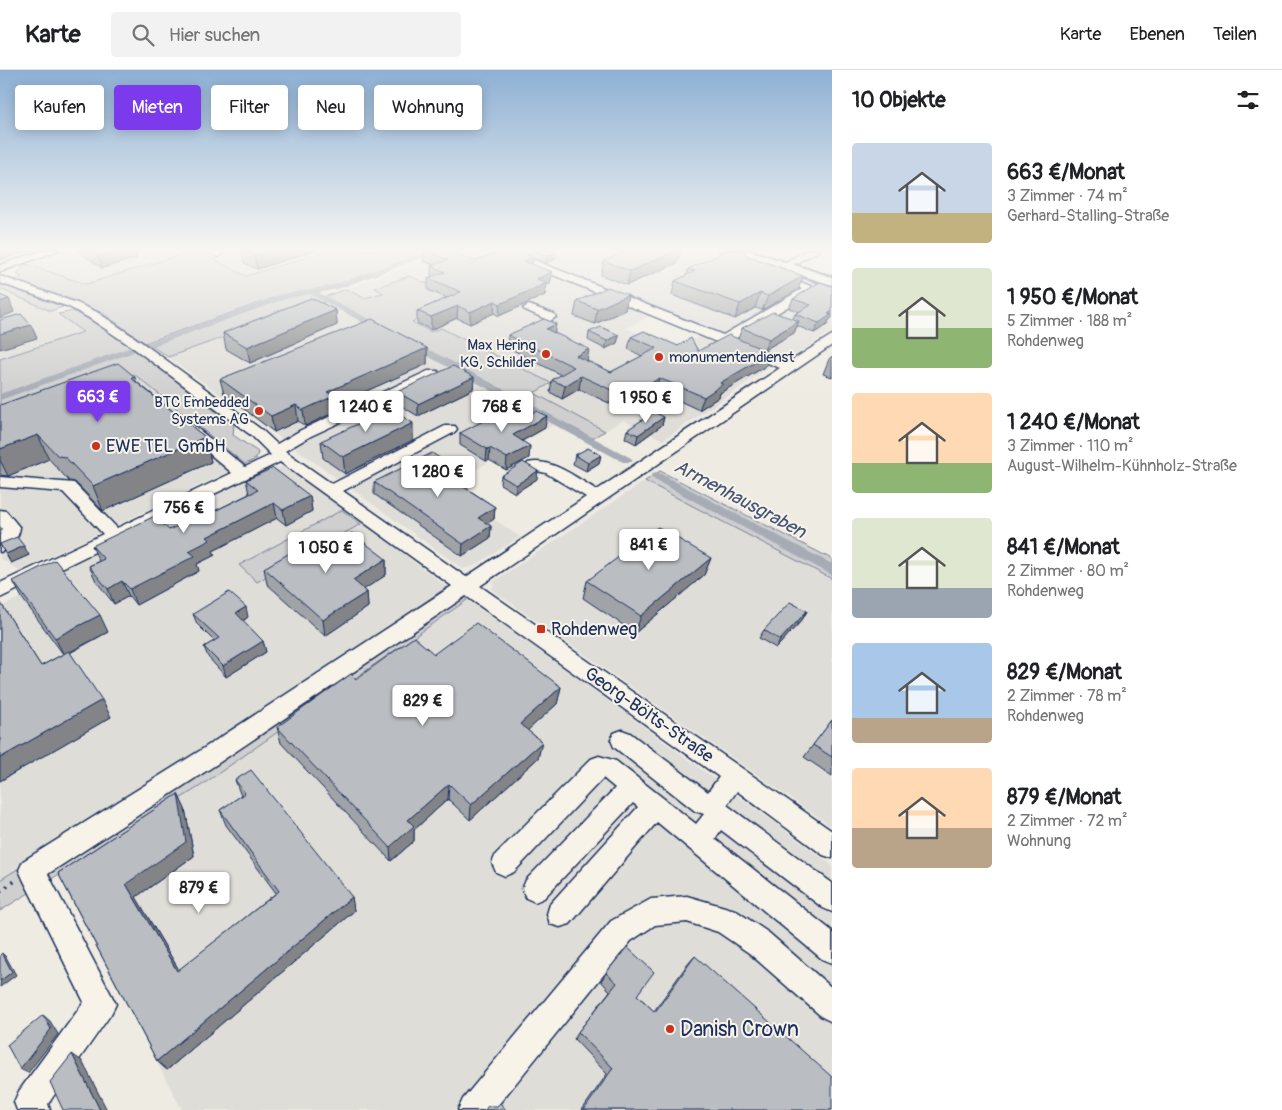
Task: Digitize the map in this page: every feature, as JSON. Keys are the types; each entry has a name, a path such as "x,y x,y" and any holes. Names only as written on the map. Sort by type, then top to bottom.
{"street":[{"path":"52,299 93,314 257,433 278,453"},
{"path":"621,299 790,367"},
{"path":"724,340 795,299"},
{"path":"530,308 550,317"},
{"path":"34,1110 30,1102 101,1004 32,870 346,667 832,339"},
{"path":"0,591 244,474 306,433 434,374"},
{"path":"173,416 244,474"},
{"path":"331,491 450,429"},
{"name":"Georg-Bölts-Straße","path":"278,453 735,775 832,846"},
{"path":"534,466 551,470 598,497"},
{"path":"0,482 68,487 114,535"},
{"path":"0,514 11,528 10,534 0,546"},
{"path":"622,740 704,803 716,809 832,899"},
{"path":"505,863 599,766 608,768 832,949"},
{"path":"698,841 735,775"},
{"path":"535,889 631,788"},
{"path":"560,914 654,806"},
{"path":"474,1110 621,931 651,912 687,909 725,920 759,943 832,1007"}],"shaded area":[{"path":"0,299 23,299 55,312 84,332 0,359"},
{"path":"22,299 40,299 63,307 51,311"},
{"path":"64,299 272,299 145,343 103,313"},
{"path":"280,299 322,299 327,301 168,357 150,345"},
{"path":"327,299 451,299 456,302 412,322 431,332 441,328 551,383 534,393 605,431 592,438 453,363"},
{"path":"329,299 611,299 652,315 626,328 675,349 701,335 773,365 663,440 623,420 605,431 534,393 551,383 412,322"},
{"path":"634,299 832,299 832,331 787,360"},
{"path":"327,301 556,423 446,487 520,537 474,566 463,569 168,357"},
{"path":"73,311 136,350 234,426 233,435 258,452 256,459 245,464 134,374 0,424 0,359 83,332 58,314"},
{"path":"134,374 245,464 19,571 2,559 0,560 0,424"},
{"path":"286,467 335,501 447,587 203,753 0,880 0,605 24,596 28,585 271,468"},
{"path":"660,471 832,559 832,579 645,481"},
{"path":"645,481 832,579 832,827 492,590 494,581"},
{"path":"342,510 361,524 257,582 239,565"},
{"path":"447,587 467,600 199,787 0,911 0,880 203,753"},
{"path":"467,600 561,666 832,865 832,1110 182,1110 58,875 199,787"}],"building":[{"path":"0,299 9,299 0,302"},
{"path":"310,299 336,310 247,347 223,333"},
{"path":"446,299 512,299 500,304 495,301 470,312 458,306 431,317 417,311"},
{"path":"582,299 620,299 597,309 577,301"},
{"path":"725,299 750,299 740,304"},
{"path":"793,299 832,299 832,311 828,314 831,315 819,323 795,314 811,305"},
{"path":"773,312 799,321 769,339 742,328"},
{"path":"21,314 31,325 0,334 0,320"},
{"path":"372,319 427,348 327,392 334,396 303,410 296,405 271,416 220,379"},
{"path":"544,319 556,324 546,329 589,349 576,356 611,372 657,348 631,337 644,331 678,346 691,338 698,351 729,335 771,353 720,383 723,384 704,397 659,378 629,398 581,376 565,386 552,380 574,367 508,335"},
{"path":"601,327 619,335 607,341 589,332"},
{"name":"EWE TEL GmbH","path":"118,363 135,377 131,378 205,437 93,486 65,457 58,456 38,435 0,449 0,405"},
{"path":"453,366 474,377 418,404 397,392"},
{"path":"390,409 413,423 343,457 321,441"},
{"path":"502,411 518,420 536,411 547,416 513,435 530,446 507,458 460,433"},
{"path":"654,412 664,417 638,435 627,430"},
{"path":"588,448 601,455 588,463 575,455"},
{"path":"432,453 444,461 433,467 495,507 478,518 491,526 463,544 374,482"},
{"path":"523,462 538,471 516,485 501,476"},
{"path":"273,468 310,496 283,510 274,503 207,537 210,540 189,551 195,556 130,589 122,581 108,589 89,566 104,559 92,546 155,516 169,530 189,520 192,522 258,490 246,480"},
{"path":"658,527 711,558 641,616 587,581"},
{"path":"352,533 386,559 353,580 367,592 323,620 264,568 307,543 319,553"},
{"path":"17,537 24,546 6,554 0,544"},
{"path":"55,560 100,615 55,638 13,581"},
{"path":"229,592 246,607 236,613 263,641 223,666 204,647 219,638 193,614"},
{"path":"0,602 41,666 69,651 102,700 0,758"},
{"path":"790,602 807,611 780,640 764,630"},
{"path":"476,623 561,687 520,724 542,742 471,805 449,784 408,820 414,826 390,847 277,727 351,674 356,679 414,637 434,654"},
{"path":"832,720 832,757 813,745"},
{"path":"251,770 352,897 157,1061 58,873 178,794 186,842 126,884 177,971 279,891 220,810 245,793 235,780"},
{"name":"Danish Crown","path":"627,947 654,972 637,995 655,1012 695,956 832,1077 832,1110 584,1110 613,1068 578,1032 617,983 606,973"},
{"path":"2,953 12,972 0,981 0,955"},
{"path":"43,1015 51,1029 20,1069 7,1045"},
{"path":"72,1054 100,1110 63,1110 50,1082"},
{"path":"500,1103 506,1110 485,1110 488,1106 497,1106"}],"waterway":[{"path":"150,344 279,299"},
{"name":"Armenhausgraben","path":"324,299 384,330"},
{"name":"Armenhausgraben","path":"412,344 627,460"},
{"path":"0,397 131,350"},
{"name":"Armenhausgraben","path":"657,476 832,570"}],"place":[{"name":"Max Hering KG, Schilder","path":"546,354"},
{"name":"monumentendienst","path":"659,357"},
{"name":"BTC Embedded Systems AG","path":"259,411"},
{"name":"EWE TEL GmbH","path":"96,446"},
{"name":"Rohdenweg","path":"541,629"},
{"name":"Danish Crown","path":"670,1029"}]}
